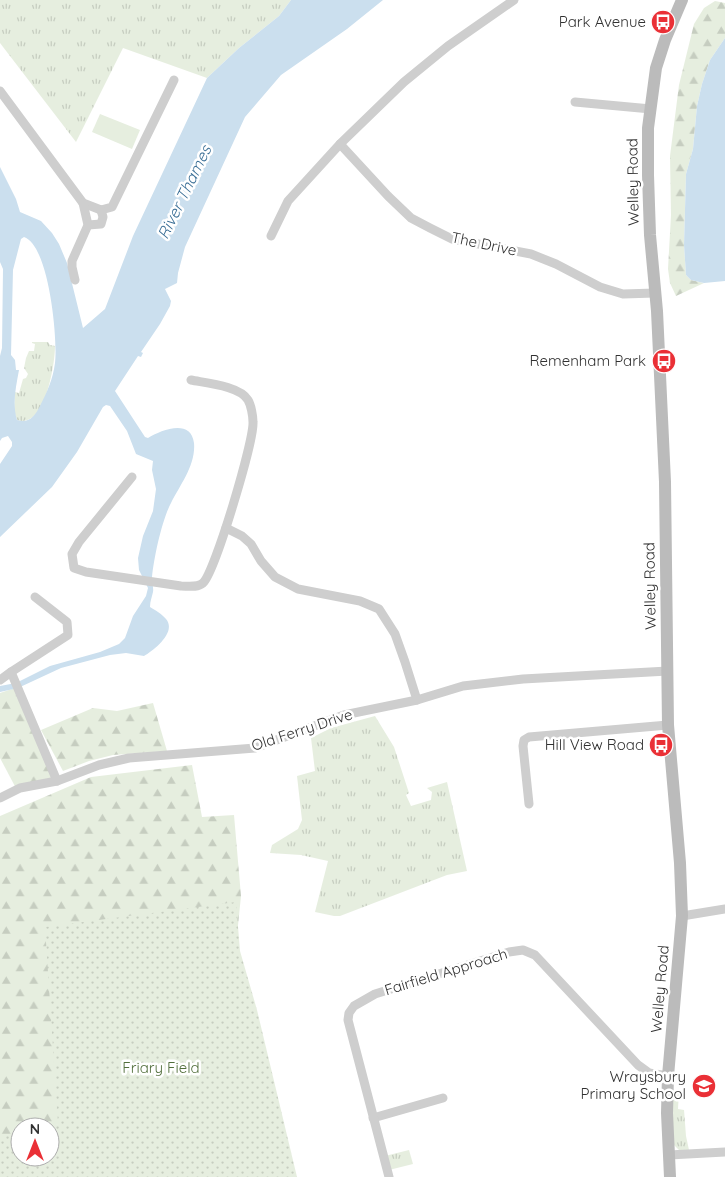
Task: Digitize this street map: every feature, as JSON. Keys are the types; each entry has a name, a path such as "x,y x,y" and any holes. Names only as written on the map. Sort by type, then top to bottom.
{"main road":[{"name":"Welley Road","path":"670,1177 667,1113 668,1076 682,916 680,863 668,725 665,482 648,175 648,128 656,68 665,40 682,0"}],"street":[{"path":"271,236 288,201 340,144 404,82 448,46 514,0"},
{"path":"83,204 101,210 112,207 174,80"},
{"path":"0,91 83,204 88,225 72,261 75,280"},
{"path":"575,102 651,109"},
{"name":"The Drive","path":"340,144 411,218 452,239 531,254 556,264 600,287 623,294 655,293"},
{"path":"88,225 102,224 101,210"},
{"path":"132,477 84,536 72,554 74,568 86,572 181,586 197,586 204,582 226,528 251,442 253,422 248,399 237,390 191,380"},
{"path":"226,528 242,536 251,544 261,561 275,577 298,589 360,601 379,609 395,634 417,700"},
{"path":"0,680 68,635 67,622 35,597"},
{"name":"Old Ferry Drive","path":"0,798 20,788 56,781 99,765 128,758 255,748 344,715 417,700 463,686 524,679 668,670"},
{"path":"11,672 56,781"},
{"path":"529,804 523,746 524,740 529,737 668,725"},
{"path":"682,916 725,909"},
{"name":"Fairfield Approach","path":"389,1177 348,1020 349,1013 354,1006 375,994 509,952 523,950 535,955 638,1065 649,1073 668,1076"},
{"path":"373,1118 443,1098"},
{"path":"669,1155 725,1152"}],"green space":[{"path":"0,0 291,0 279,16 239,48 207,78 123,48 76,142 0,43"},
{"path":"715,1 725,3 725,38 710,60 702,84 697,106 693,149 686,174 684,245 686,275 691,280 704,283 676,296 670,283 668,269 671,215 670,156 679,85 694,24 704,8"},
{"path":"100,114 140,130 132,149 92,132"},
{"path":"32,342 48,342 50,345 55,346 53,367 46,393 35,415 27,420 17,420 14,411 15,392 19,393 23,379 28,374 24,368 29,351 34,351 35,344"},
{"path":"15,688 58,775 18,792 0,758 0,693"},
{"path":"153,703 167,751 113,755 89,761 63,771 41,730 93,708 117,711"},
{"path":"375,716 394,747 409,793 406,795 411,806 431,800 432,792 427,788 447,782 467,871 447,875 340,916 315,912 328,861 301,855 270,853 272,845 298,829 302,820 297,776 315,771 311,738 331,728"},
{"path":"192,765 202,817 234,815 241,896 236,945 74,1119 60,1124 60,1117 10,1117 10,1146 0,1152 0,816 91,777"},
{"name":"Friary Field","path":"236,902 240,951 257,1010 297,1177 0,1177 0,1137 10,1135 10,1167 60,1167 60,1117 58,1117 45,927"},
{"path":"673,1090 679,1091 678,1109 684,1110 689,1150 679,1150 672,1143"},
{"path":"409,1150 413,1164 389,1170 385,1156"}],"water":[{"name":"River Thames","path":"291,0 383,0 347,29 281,75 245,117 185,247 177,283 165,289 171,301 170,306 141,352 143,353 141,357 138,356 115,391 145,437 148,438 167,429 182,428 192,435 194,443 193,459 190,467 171,503 165,519 153,569 153,590 150,607 166,619 169,624 167,635 153,650 144,656 126,653 110,655 61,668 18,688 0,692 0,686 16,683 50,666 100,652 119,644 125,638 133,616 146,596 148,588 139,570 138,558 143,536 153,511 156,489 152,470 153,461 136,454 127,431 110,406 106,405 103,407 77,452 52,487 0,537 0,464 12,446 12,442 8,436 0,441 3,269 0,262 0,167 16,199 20,212 41,221 59,244 67,263 83,328 105,309 133,236 207,78 239,48 279,16","holes":["24,237 33,244 46,274 53,315 56,351 53,374 45,396 34,416 28,420 21,421 17,420 15,407 19,370 16,370 15,360 11,355 13,270 21,239"]},
{"path":"725,38 725,281 704,283 691,280 686,275 684,245 686,174 693,149 697,106 702,84 710,60"}],"place":[{"name":"Park Avenue","path":"663,22"},
{"name":"Remenham Park","path":"664,361"},
{"name":"Hill View Road","path":"661,745"},
{"name":"Wraysbury Primary School","path":"704,1086"}]}
